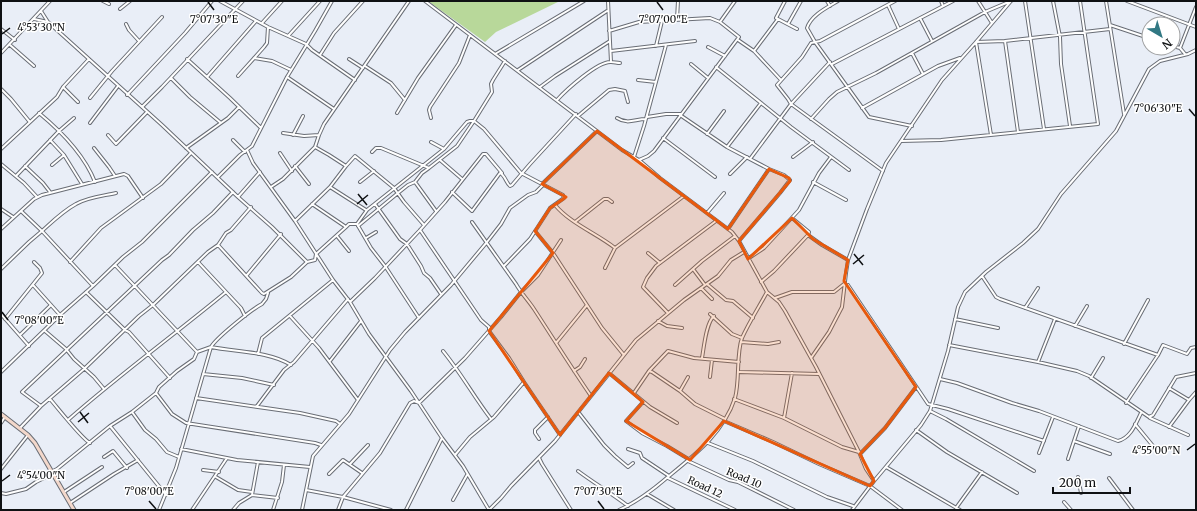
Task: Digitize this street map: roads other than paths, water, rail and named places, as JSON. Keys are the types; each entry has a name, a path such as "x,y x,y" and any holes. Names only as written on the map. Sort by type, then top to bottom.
{"street":[{"path":"1,53 15,40 50,1"},
{"path":"103,1 110,4"},
{"path":"120,9 130,1"},
{"path":"127,95 212,1"},
{"path":"220,1 268,27 289,35 306,44 355,80"},
{"path":"142,107 243,1"},
{"path":"262,23 282,1"},
{"path":"289,35 320,1"},
{"path":"218,177 252,146 287,76 332,1"},
{"path":"320,55 334,33 363,1"},
{"path":"271,188 292,171 295,166 315,147 324,124 409,1"},
{"path":"425,1 597,131 639,160 736,236 767,292 775,298 786,311 866,469 874,481"},
{"path":"495,54 584,1"},
{"path":"608,1 607,11 611,62"},
{"path":"676,20 678,1"},
{"path":"720,22 735,1"},
{"path":"754,51 778,19 776,18 785,1"},
{"path":"788,24 801,1"},
{"path":"827,1 830,6"},
{"path":"838,1 809,22 807,28 815,42 869,117 912,126"},
{"path":"882,171 856,150 791,104 776,85 802,57 812,43 820,41 895,1"},
{"path":"941,1 943,6"},
{"path":"750,159 791,104 831,63 952,1"},
{"path":"978,1 992,23"},
{"path":"811,119 829,99 838,92 985,12 1011,1"},
{"path":"811,358 838,317 842,307 848,260 886,163 942,80 1011,1"},
{"path":"1025,1 1044,129"},
{"path":"1053,1 1059,34 1061,64 1070,126"},
{"path":"901,141 941,140 1098,124 1080,1"},
{"path":"1106,1 1124,115"},
{"path":"1127,1 1196,27"},
{"path":"888,5 899,29"},
{"path":"1181,46 1196,7"},
{"path":"41,11 48,22 238,197 281,234 307,262"},
{"path":"518,70 607,11"},
{"path":"90,98 139,41 162,17"},
{"path":"609,31 640,22 710,18 720,22 739,37 663,138 648,156 639,160"},
{"path":"920,18 932,42"},
{"path":"34,19 48,22"},
{"path":"778,19 798,29"},
{"path":"207,77 256,20"},
{"path":"656,46 662,21"},
{"path":"126,24 129,30 139,41"},
{"path":"397,113 418,78 456,25"},
{"path":"1110,25 1141,35"},
{"path":"238,76 267,43 268,27"},
{"path":"1,29 15,40"},
{"path":"976,42 1005,41 1110,29"},
{"path":"431,118 429,110 430,107 459,63 470,35"},
{"path":"737,40 754,51 780,80"},
{"path":"540,87 610,41"},
{"path":"611,51 694,41"},
{"path":"1005,41 1018,132"},
{"path":"976,42 991,135"},
{"path":"10,45 34,66"},
{"path":"634,158 647,118 666,45"},
{"path":"708,47 725,56"},
{"path":"1181,49 1185,54"},
{"path":"852,510 930,411 940,379 958,306 965,292 1038,229 1061,194 1116,131 1149,69 1160,61 1196,50"},
{"path":"912,53 923,74"},
{"path":"254,58 272,61 291,70"},
{"path":"862,108 938,66 961,58"},
{"path":"1,149 57,97 63,87 89,59"},
{"path":"187,59 261,128"},
{"path":"348,60 363,68"},
{"path":"218,245 262,293 264,294 268,292 291,277 307,262 315,260 316,254 349,224 358,225 408,185 415,182 422,173 457,146 492,92 491,84 505,61"},
{"path":"557,100 573,83 599,66 611,62 620,63"},
{"path":"691,64 708,78"},
{"path":"365,66 388,81 396,88 405,100"},
{"path":"716,67 849,170"},
{"path":"287,76 334,110"},
{"path":"171,78 195,102 221,123"},
{"path":"638,80 656,82"},
{"path":"90,122 118,86"},
{"path":"63,87 78,102"},
{"path":"257,406 284,370 294,362 349,301 386,266 424,226 483,154 486,154 502,173 510,186 577,115 610,90 615,89 625,91 628,102"},
{"path":"1,90 30,122"},
{"path":"727,147 761,103"},
{"path":"186,148 221,123 240,107"},
{"path":"707,134 724,111"},
{"path":"108,135 116,144 146,112"},
{"path":"39,113 59,131 81,155 95,182"},
{"path":"618,118 622,121 628,122 666,114 680,114 727,147 789,178 790,181 739,241"},
{"path":"293,135 303,116"},
{"path":"16,176 59,131 74,118"},
{"path":"358,225 367,210 444,149 467,122 474,121 484,129 521,173 564,196 564,198 547,211 526,244 504,266"},
{"path":"302,510 313,456 349,414 394,345 455,280 498,230 510,208 528,195 536,192 542,184 597,131"},
{"path":"283,133 304,136 319,135"},
{"path":"663,138 715,177"},
{"path":"50,140 64,155 83,184"},
{"path":"233,140 246,151 295,221 361,321 455,455 489,510 560,435 636,340 688,296 720,274 732,260 744,252"},
{"path":"431,142 444,149"},
{"path":"793,157 813,142"},
{"path":"315,147 346,166"},
{"path":"94,148 115,176"},
{"path":"372,152 376,148 381,148 429,168"},
{"path":"70,262 90,238 106,224 161,184 191,153"},
{"path":"280,153 292,171"},
{"path":"52,165 64,155"},
{"path":"295,221 330,187 355,156 394,188 424,226"},
{"path":"749,258 764,248 802,206 814,182 831,156"},
{"path":"730,174 747,157"},
{"path":"440,160 462,179"},
{"path":"1,164 16,176 37,197"},
{"path":"25,166 50,192"},
{"path":"295,166 309,184"},
{"path":"728,229 769,169"},
{"path":"360,182 374,171"},
{"path":"1,372 60,315 142,242 212,172"},
{"path":"238,197 260,172"},
{"path":"452,192 472,211 502,173"},
{"path":"1,228 37,197 50,192 115,176 127,174 143,198"},
{"path":"415,182 436,211"},
{"path":"814,182 846,200"},
{"path":"330,187 367,210"},
{"path":"41,406 22,392 106,311 169,255 233,192"},
{"path":"707,213 724,192"},
{"path":"1,269 59,216 76,204 90,198 116,193"},
{"path":"605,268 615,248 684,196"},
{"path":"575,222 604,199 608,199 612,202"},
{"path":"312,204 346,227"},
{"path":"374,204 400,239 407,244 422,266 424,273 430,278 441,294"},
{"path":"555,205 566,216 615,248"},
{"path":"20,428 41,406 84,369 139,316 218,245 226,233 231,230 251,207"},
{"path":"1,209 14,217"},
{"path":"20,212 42,231 93,286"},
{"path":"792,218 809,232 808,235 822,246 848,260"},
{"path":"668,313 643,287 653,269 716,221"},
{"path":"472,222 533,307 591,396"},
{"path":"358,225 371,248 386,266 419,318"},
{"path":"420,230 481,320 489,327 489,331 509,358 560,435"},
{"path":"535,231 553,253 613,342 624,354"},
{"path":"366,238 376,232"},
{"path":"246,275 281,234"},
{"path":"761,282 774,271 808,235"},
{"path":"337,236 349,251"},
{"path":"675,285 693,269 736,236"},
{"path":"419,403 489,331 521,292 538,275 561,240"},
{"path":"648,253 660,263"},
{"path":"5,319 42,273 34,262"},
{"path":"198,262 241,308 245,316"},
{"path":"115,265 197,352"},
{"path":"693,269 706,284 719,295 728,301 732,300 753,318"},
{"path":"982,276 996,297 1158,356"},
{"path":"258,354 262,338 333,280"},
{"path":"775,298 792,292 834,292 844,284"},
{"path":"844,284 848,285 860,302 928,404 955,411 1044,441"},
{"path":"33,285 60,315"},
{"path":"701,288 712,299"},
{"path":"1025,308 1038,288"},
{"path":"86,292 125,330 129,332 170,378"},
{"path":"68,420 104,389 226,292"},
{"path":"160,510 182,449 211,347 213,343 266,299 268,292"},
{"path":"619,510 624,509 646,494 689,461 708,443 724,420 734,399 742,338 767,292"},
{"path":"1124,344 1148,300"},
{"path":"20,335 51,305"},
{"path":"556,343 587,305"},
{"path":"1075,326 1086,306"},
{"path":"1,314 29,346"},
{"path":"710,314 714,316 732,334 742,338"},
{"path":"290,316 329,361 358,400"},
{"path":"702,358 710,320 714,316"},
{"path":"955,319 998,328"},
{"path":"1038,362 1055,319"},
{"path":"329,361 361,321"},
{"path":"658,321 667,326 682,328"},
{"path":"45,331 66,349 104,389"},
{"path":"741,342 768,344 779,342"},
{"path":"949,345 1077,371 1091,378 1141,413 1188,435"},
{"path":"1126,403 1158,356 1163,345 1186,354 1191,348 1196,347"},
{"path":"1,493 6,494 26,489 44,478 48,473 52,472 110,426 132,412 156,393 159,387 177,370 194,359 197,352 211,347 258,354 282,360 290,365"},
{"path":"443,351 451,360 491,419"},
{"path":"634,393 668,351 684,357 739,362"},
{"path":"1091,378 1103,358"},
{"path":"574,372 580,367 585,359"},
{"path":"710,377 712,360"},
{"path":"651,371 680,391 695,404 724,420 774,442 818,464 870,486 902,510"},
{"path":"738,372 819,374"},
{"path":"609,373 643,402 677,423"},
{"path":"784,418 792,373"},
{"path":"1149,417 1153,415 1176,377 1179,375 1196,373"},
{"path":"203,374 242,378 274,385"},
{"path":"680,391 688,377"},
{"path":"940,379 957,383 1118,441 1126,437 1141,413"},
{"path":"455,455 470,437 491,419 524,382"},
{"path":"859,453 885,428 916,387"},
{"path":"1169,388 1189,400"},
{"path":"1169,427 1196,392"},
{"path":"156,393 172,414 179,420 189,424 309,441 321,445"},
{"path":"196,398 300,413 336,421 340,424"},
{"path":"50,399 89,444"},
{"path":"734,399 784,418 829,441 859,453"},
{"path":"338,510 343,497 380,453 410,403 414,401 419,403"},
{"name":"Road 10","path":"643,402 626,421 642,433 655,439 689,461 716,474 740,483 794,510"},
{"path":"930,411 1034,471"},
{"path":"132,412 145,430 156,439 167,452 179,456"},
{"path":"579,413 615,456 628,467 633,463"},
{"path":"1,414 28,435 74,510"},
{"path":"1,423 5,417"},
{"path":"539,439 535,433 535,430 548,417"},
{"path":"1039,453 1053,417"},
{"path":"1135,424 1158,452"},
{"path":"110,426 166,495"},
{"path":"1068,459 1079,426"},
{"path":"916,430 1017,493"},
{"path":"1,469 28,435"},
{"path":"406,510 442,438"},
{"path":"1074,441 1110,454"},
{"path":"708,443 753,461 827,497 854,506"},
{"path":"350,464 368,445"},
{"path":"182,449 227,458 310,467"},
{"name":"Road 12","path":"628,449 640,453 642,458 668,477 735,510"},
{"path":"104,457 113,451 127,468"},
{"path":"192,510 216,477 227,458"},
{"path":"539,458 570,510"},
{"path":"70,503 138,460"},
{"path":"329,474 342,460 362,473"},
{"path":"234,510 239,503 252,494 258,462"},
{"path":"273,510 278,498 284,465"},
{"path":"64,492 102,467"},
{"path":"886,467 960,510"},
{"path":"203,470 219,472"},
{"path":"578,471 628,506"},
{"path":"956,508 982,472"},
{"path":"453,500 467,474"},
{"path":"216,477 238,490 278,498"},
{"path":"1078,477 1081,493"},
{"path":"1109,478 1133,510"},
{"path":"306,490 343,497 391,510"},
{"path":"646,494 674,510"},
{"path":"1064,502 1071,510"}]}
